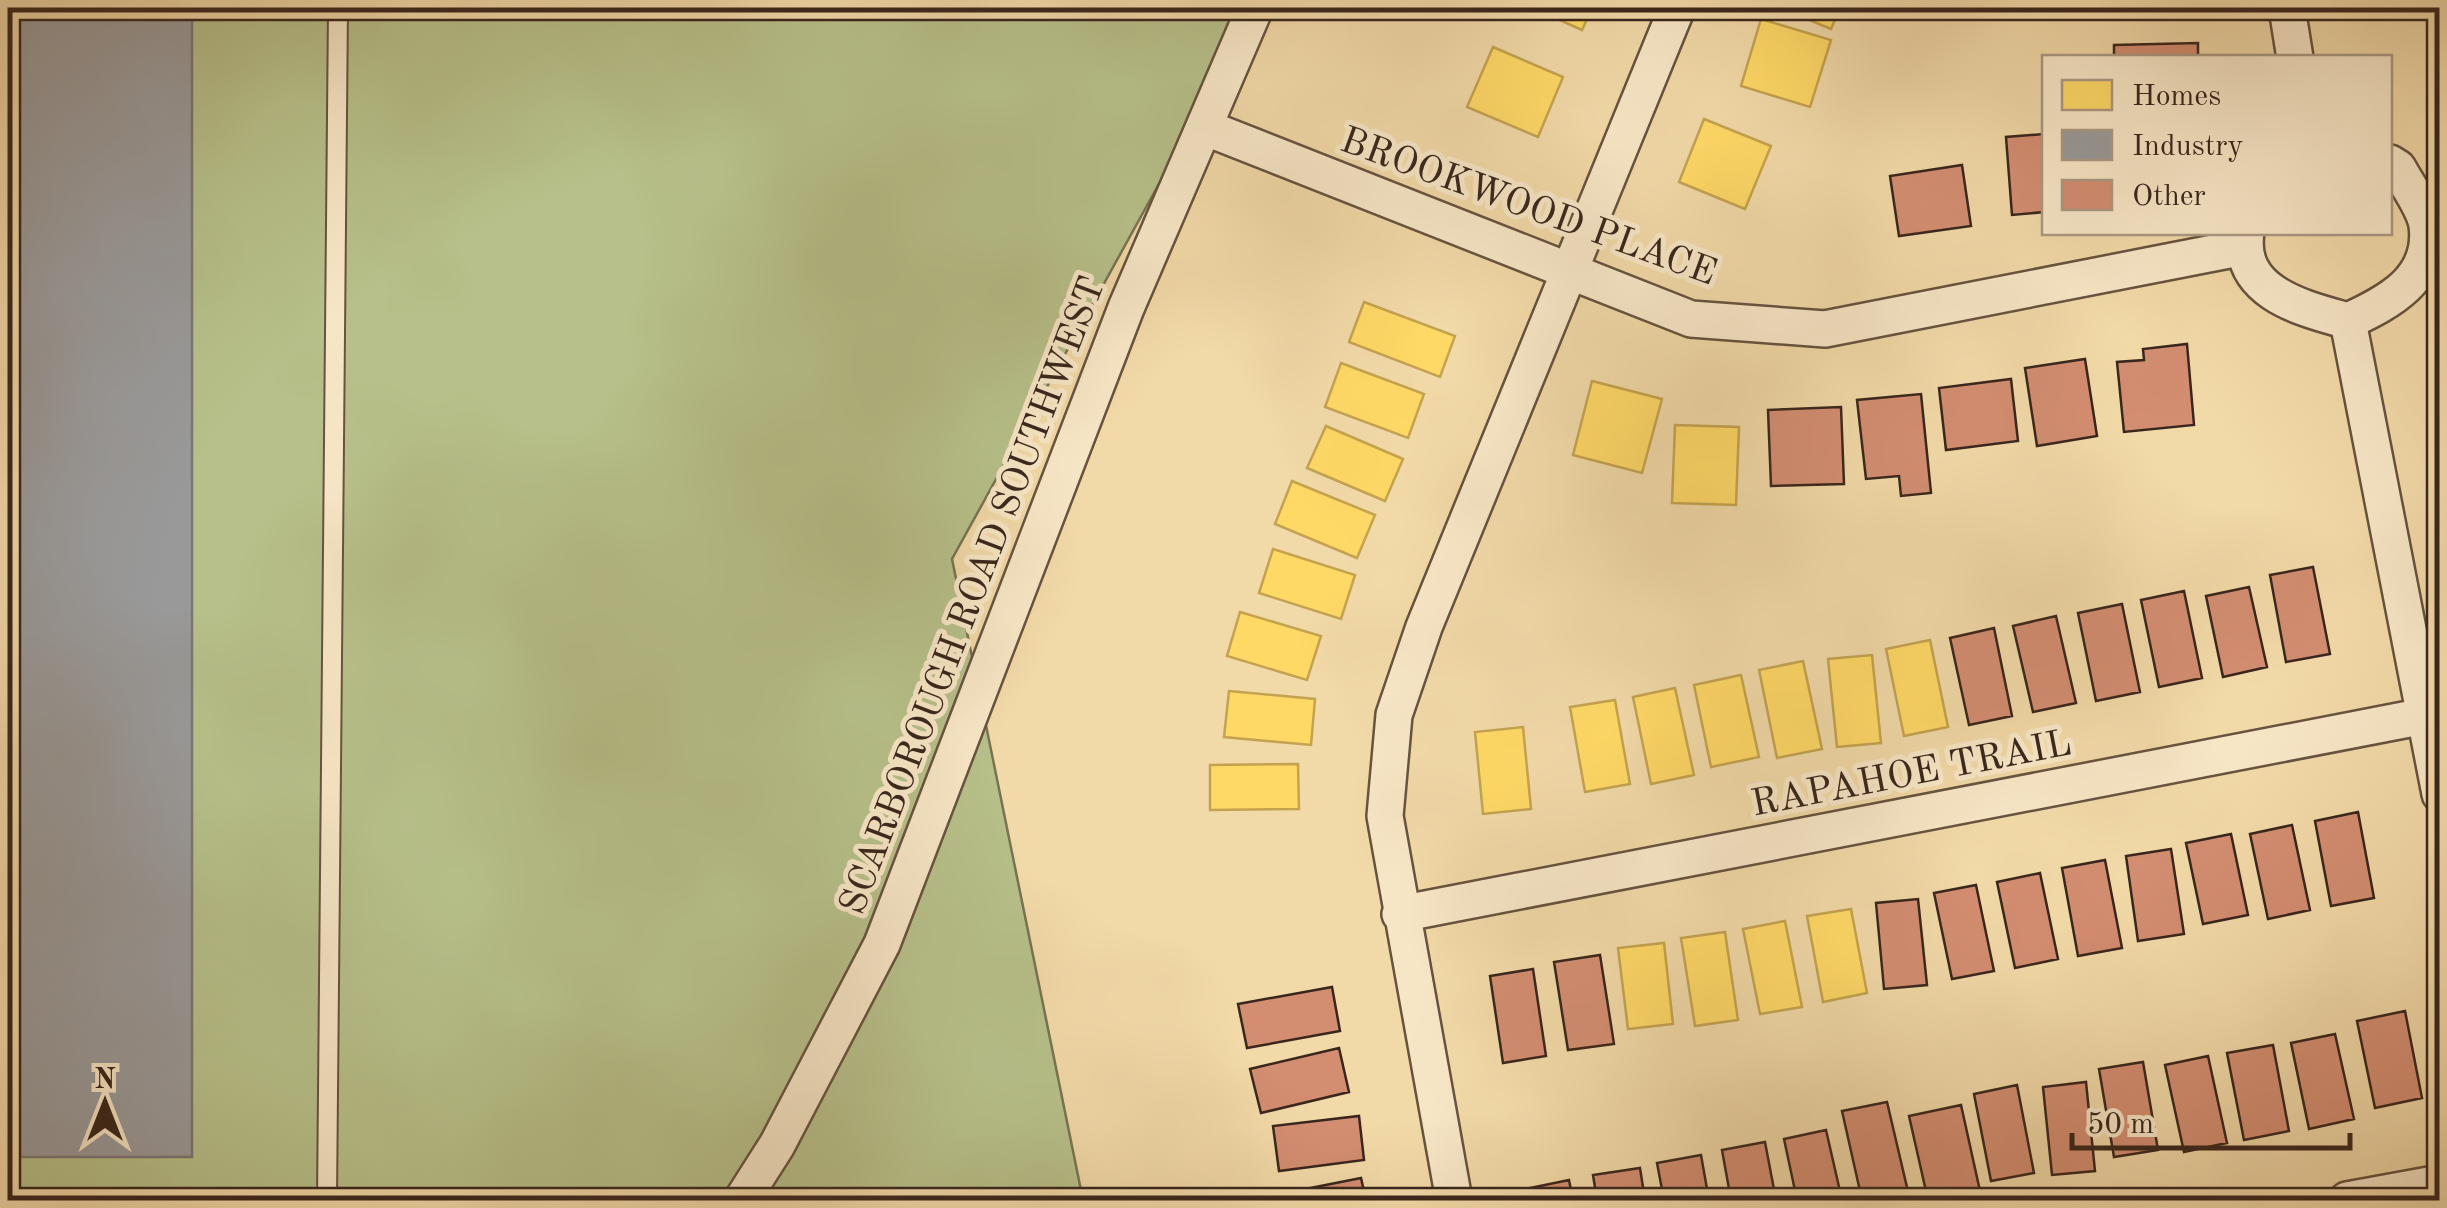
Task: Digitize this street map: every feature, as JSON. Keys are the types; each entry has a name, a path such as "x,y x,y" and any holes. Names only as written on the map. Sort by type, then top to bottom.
{"street":[{"name":"SCARBOROUGH ROAD SOUTHWEST","path":"742,1200 777,1145 882,944 1126,308 1255,8"},
{"path":"1454,1200 1384,816 1394,716 1424,626 1677,8"},
{"path":"2288,8 2295,55"},
{"name":"BROOKWOOD PLACE","path":"1204,127 1690,319 1826,330 2245,240 2256,281 2295,306 2348,322"},
{"path":"2392,164 2433,221 2425,258 2397,298 2348,322 2432,714 2440,794"},
{"name":"RAPAHOE TRAIL","path":"1400,914 2432,714"},
{"path":"2347,1200 2440,1183"}],"lane":[{"path":"327,1200 338,8"}],"green space":[{"path":"8,8 1256,8 952,559 1083,1200 8,1200"}],"building: Homes":[{"path":"1533,8 1592,8 1582,30"},
{"path":"1781,8 1840,8 1831,29"},
{"path":"1761,19 1831,40 1810,107 1741,86"},
{"path":"1493,47 1563,77 1538,137 1467,107"},
{"path":"1704,119 1771,146 1745,209 1679,182"},
{"path":"1364,302 1455,336 1440,377 1349,342"},
{"path":"1341,363 1424,394 1408,438 1325,407"},
{"path":"1592,381 1662,399 1642,473 1573,455"},
{"path":"1675,425 1739,427 1736,505 1672,503"},
{"path":"1326,426 1403,459 1385,501 1307,468"},
{"path":"1292,481 1375,515 1357,558 1275,524"},
{"path":"1273,549 1355,575 1341,619 1259,593"},
{"path":"1240,612 1321,636 1307,680 1227,656"},
{"path":"1930,640 1948,727 1904,736 1886,649"},
{"path":"1872,655 1881,743 1837,747 1828,659"},
{"path":"1803,661 1822,749 1777,758 1759,670"},
{"path":"1741,675 1759,757 1711,767 1694,685"},
{"path":"1675,688 1694,775 1651,784 1633,697"},
{"path":"1229,691 1315,699 1311,745 1224,737"},
{"path":"1615,700 1630,784 1585,792 1570,707"},
{"path":"1523,727 1531,809 1483,814 1475,732"},
{"path":"1298,764 1299,809 1210,810 1210,765"},
{"path":"1851,909 1867,993 1823,1002 1807,916"},
{"path":"1785,921 1802,1007 1760,1014 1743,929"},
{"path":"1725,932 1738,1020 1695,1026 1681,938"},
{"path":"1664,943 1673,1024 1628,1029 1618,948"}],"building: Industry":[{"path":"8,8 192,8 192,1157 8,1157"}],"building: Other":[{"path":"2198,43 2198,55 2114,55 2114,45"},
{"path":"2042,134 2042,212 2012,215 2006,137"},
{"path":"1962,165 1971,226 1899,236 1890,176"},
{"path":"2187,344 2194,425 2124,432 2117,362 2144,360 2143,349"},
{"path":"2085,359 2097,436 2037,446 2025,368"},
{"path":"2011,379 2018,441 1946,450 1939,388"},
{"path":"1921,394 1931,493 1901,496 1899,476 1866,479 1857,400"},
{"path":"1841,407 1844,484 1771,486 1768,410"},
{"path":"2313,567 2330,654 2286,662 2270,575"},
{"path":"2249,587 2267,667 2223,677 2206,596"},
{"path":"2184,591 2202,678 2159,687 2141,600"},
{"path":"2122,604 2140,692 2096,701 2078,613"},
{"path":"2056,616 2076,703 2033,712 2013,626"},
{"path":"1994,628 2012,716 1969,725 1950,638"},
{"path":"2358,812 2374,898 2331,906 2315,821"},
{"path":"2292,825 2310,910 2268,919 2250,834"},
{"path":"2231,834 2248,915 2203,924 2186,843"},
{"path":"2171,849 2184,934 2138,941 2126,856"},
{"path":"2105,860 2122,948 2078,956 2062,868"},
{"path":"2040,873 2058,959 2015,968 1997,882"},
{"path":"1976,885 1994,971 1952,979 1934,893"},
{"path":"1918,899 1927,985 1884,989 1876,903"},
{"path":"1600,955 1614,1044 1568,1050 1554,962"},
{"path":"1533,969 1546,1056 1503,1063 1490,976"},
{"path":"1332,987 1340,1031 1247,1048 1238,1004"},
{"path":"2405,1011 2422,1098 2375,1108 2357,1021"},
{"path":"2335,1034 2354,1119 2309,1129 2291,1043"},
{"path":"2273,1045 2289,1131 2244,1140 2227,1053"},
{"path":"1339,1048 1349,1092 1261,1113 1250,1069"},
{"path":"2208,1056 2227,1143 2184,1152 2165,1065"},
{"path":"2143,1062 2158,1150 2114,1157 2099,1069"},
{"path":"2086,1082 2095,1171 2052,1175 2043,1087"},
{"path":"2017,1085 2034,1173 1991,1181 1974,1094"},
{"path":"1887,1102 1909,1196 1862,1200 1842,1111"},
{"path":"1961,1105 1980,1191 1928,1200 1909,1116"},
{"path":"1359,1116 1364,1160 1279,1171 1273,1126"},
{"path":"1826,1130 1842,1200 1797,1200 1784,1139"},
{"path":"1765,1142 1776,1200 1731,1200 1722,1150"},
{"path":"1701,1155 1709,1200 1664,1200 1657,1163"},
{"path":"1640,1168 1645,1200 1597,1200 1593,1175"},
{"path":"1361,1178 1366,1200 1276,1200 1275,1195"},
{"path":"1569,1180 1573,1200 1527,1200 1525,1189"}]}
